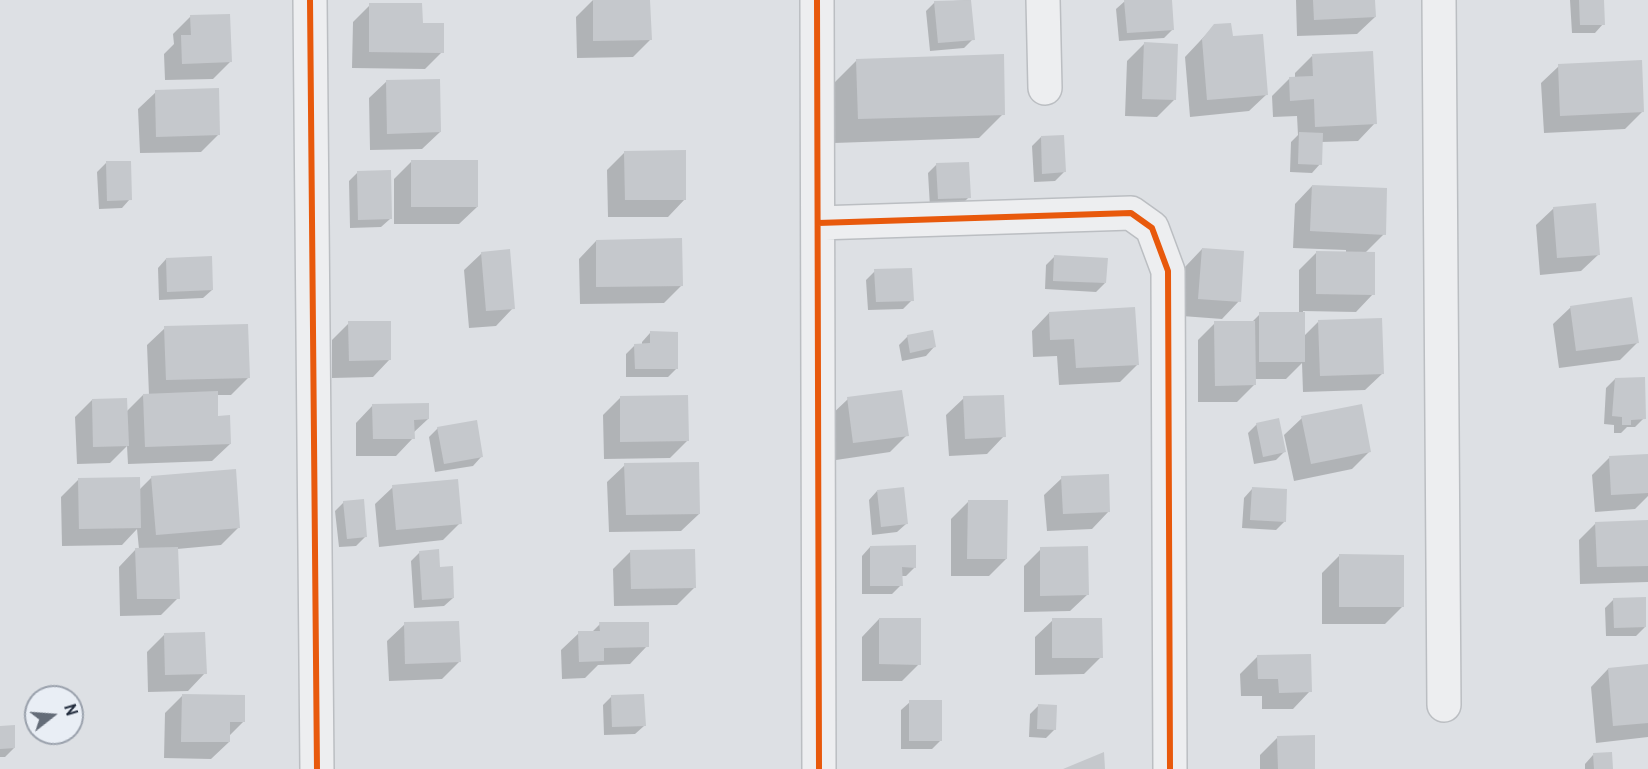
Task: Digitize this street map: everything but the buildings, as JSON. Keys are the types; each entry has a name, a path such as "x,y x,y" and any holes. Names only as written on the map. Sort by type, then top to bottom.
{"street":[{"path":"310,0 317,769"},
{"path":"817,0 819,769"},
{"path":"1043,0 1045,88"},
{"path":"1439,0 1444,705"},
{"path":"818,223 1131,213 1152,228 1168,271 1170,769"}],"cycle path":[{"path":"310,0 317,769"},
{"path":"817,0 819,769"},
{"path":"818,223 1131,213 1152,228 1168,271 1170,769"}]}
